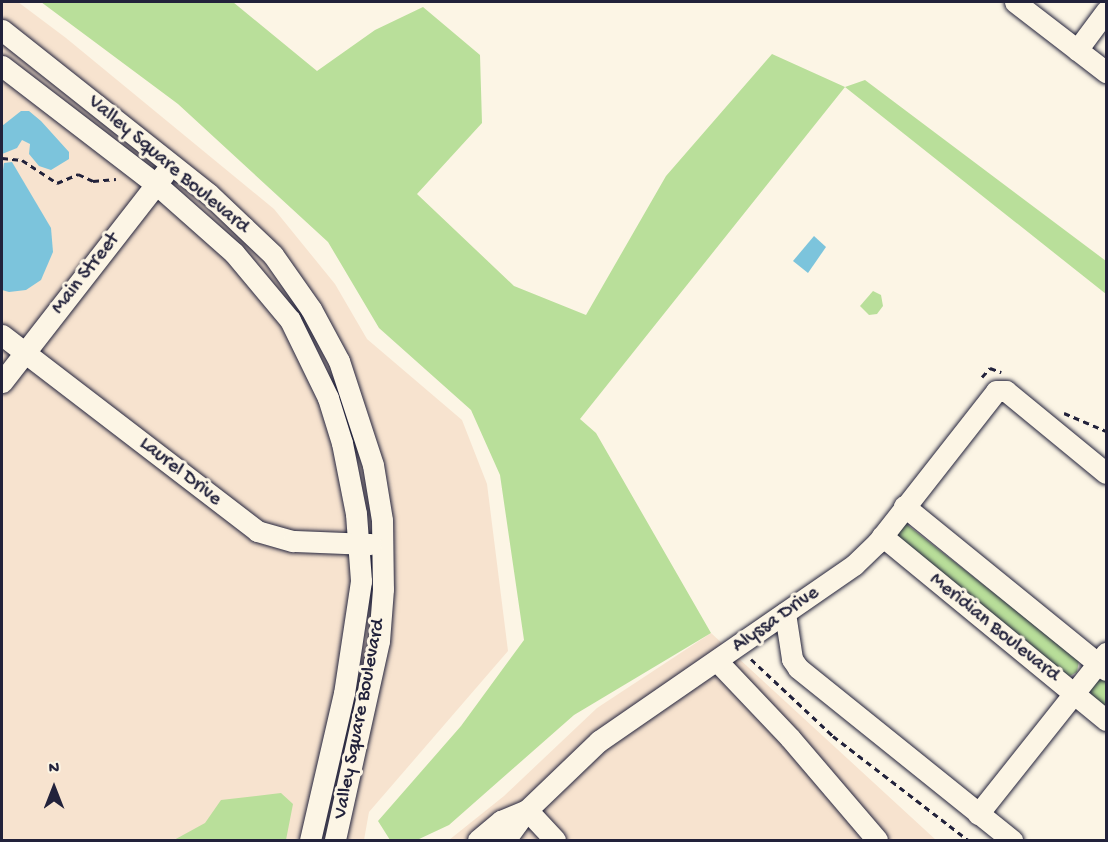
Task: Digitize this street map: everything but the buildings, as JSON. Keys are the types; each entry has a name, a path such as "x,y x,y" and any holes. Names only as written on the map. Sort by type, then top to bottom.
{"street":[{"path":"1015,2 1107,72"},
{"path":"1077,50 1107,11"},
{"name":"Valley Square Boulevard","path":"2,30 209,194 273,255 328,337 368,442 383,544 379,641 335,840"},
{"name":"Valley Square Boulevard","path":"2,66 156,184 234,253 290,320 328,398 342,443 359,544 361,580 353,641 310,840"},
{"name":"Main Street","path":"2,382 171,166"},
{"name":"Laurel Drive","path":"2,335 256,531 293,541 383,544"},
{"name":"Alyssa Drive","path":"505,840 527,810 599,741 854,565 882,536 990,395 996,391 1006,391 1107,473"},
{"name":"Meridian Boulevard","path":"904,506 1104,662"},
{"name":"Meridian Boulevard","path":"882,536 1107,720"},
{"path":"785,613 791,654 798,668 1012,840"},
{"path":"717,661 790,738 878,840"},
{"path":"978,814 1074,694 1104,662"},
{"path":"527,810 555,840"},
{"name":"Alyssa Drive","path":"478,840 501,821 527,810"}],"path":[{"path":"2,158 22,160 57,183 78,174 93,181 119,181"},
{"path":"750,658 833,736 968,840"}],"shaded area":[{"path":"2,2 18,2 66,38 274,209 335,284 367,339 462,420 487,484 508,651 369,812 364,840 2,840"},
{"path":"711,633 936,840 449,840 504,796 597,708"}],"green space":[{"path":"41,2 233,2 317,71 375,30 423,7 480,55 482,123 417,194 514,286 586,315 666,176 772,54 845,87 580,419 596,433 711,633 574,715 449,825 417,840 390,840 378,821 461,726 524,640 500,475 471,410 379,328 328,242 178,104"},
{"path":"865,80 1106,261 1106,294 845,87"},
{"path":"873,291 881,295 883,306 877,314 869,315 860,306"},
{"path":"905,523 1079,660 1077,672 1068,677 899,543 896,532"},
{"path":"1096,680 1106,680 1106,711 1092,698 1090,689"},
{"path":"281,793 293,804 286,840 174,840 205,823 221,800"}],"water":[{"path":"21,111 29,111 41,121 69,152 69,159 51,170 39,166 29,154 30,144 22,140 17,148 2,154 2,126"},
{"path":"12,162 51,228 53,252 41,280 26,290 9,292 2,290 2,177 4,163"},
{"path":"814,236 826,247 808,273 793,261"}]}
